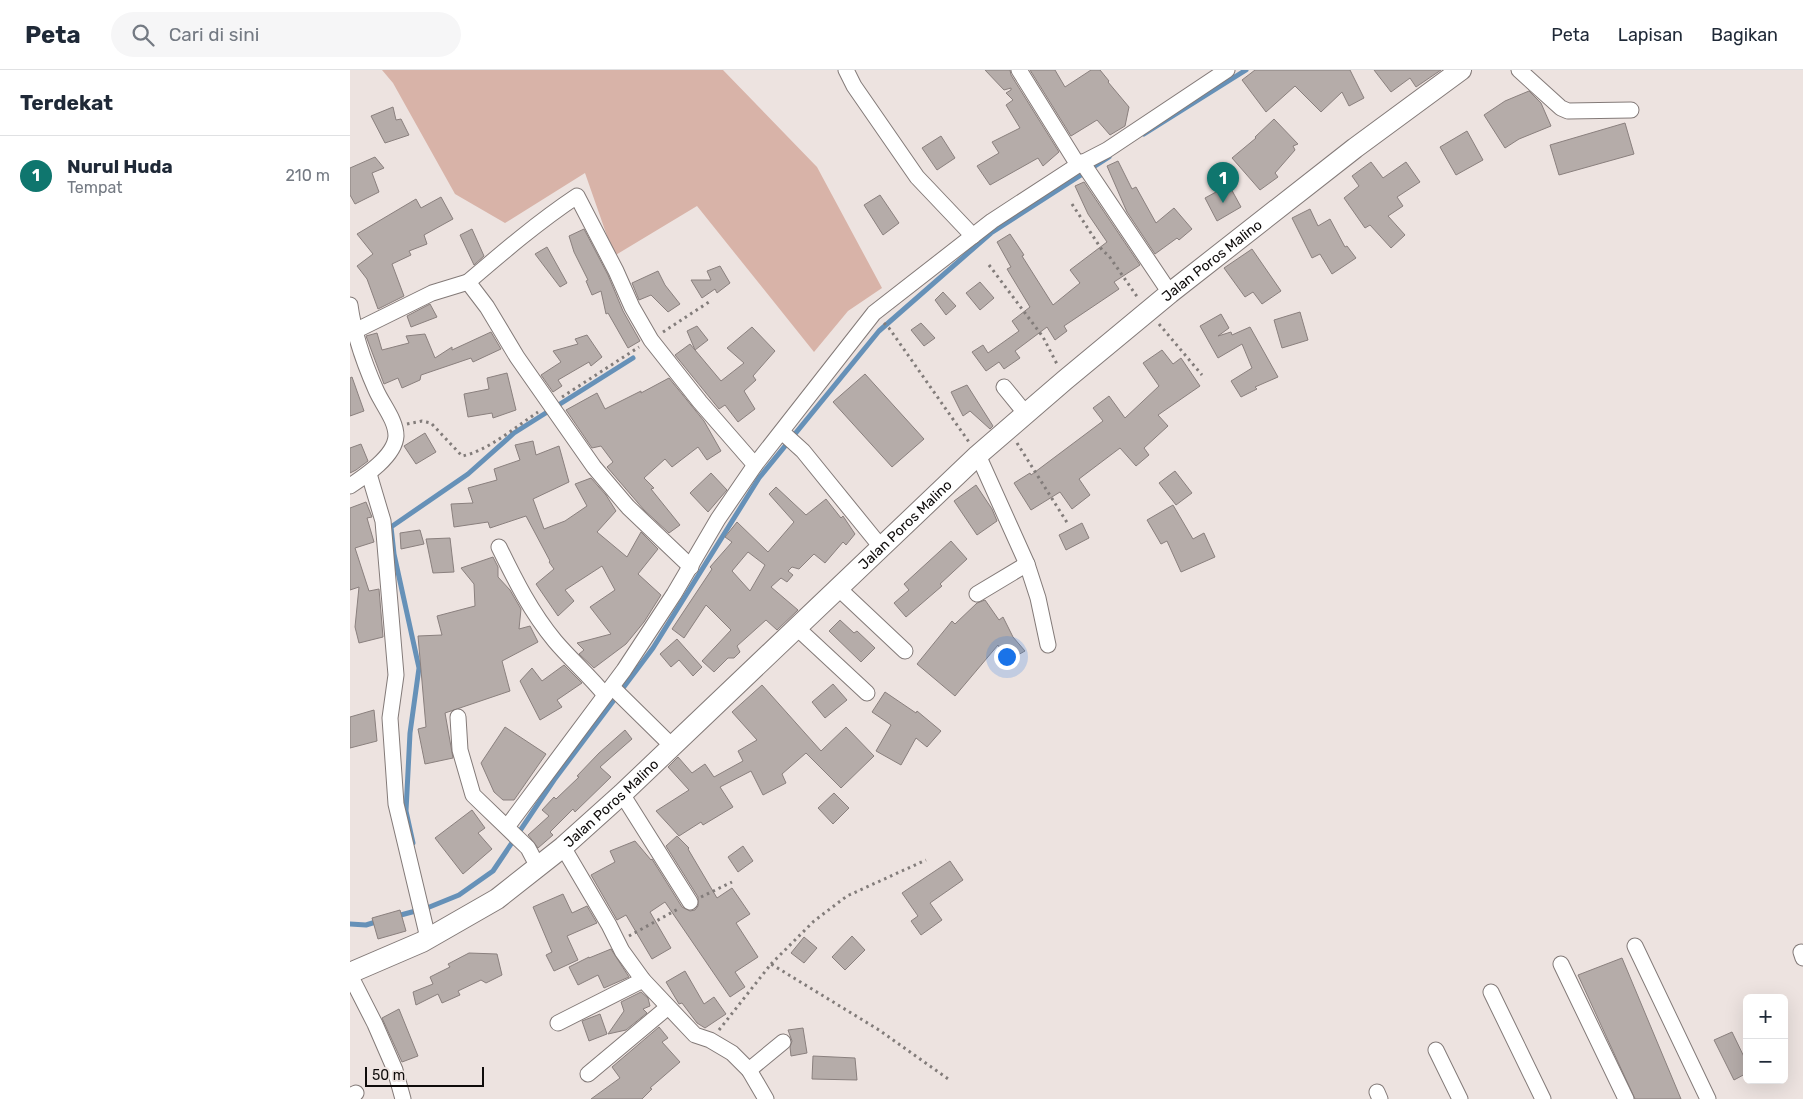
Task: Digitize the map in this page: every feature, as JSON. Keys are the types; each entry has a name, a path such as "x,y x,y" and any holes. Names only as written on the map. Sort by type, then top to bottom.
{"main road":[{"name":"Jalan Poros Malino","path":"350,974 428,938 497,899 563,847 622,794 978,455 1170,293 1390,121 1461,70"}],"street":[{"path":"846,70 854,86 917,177 973,236"},
{"path":"1019,70 1080,164 1170,293"},
{"path":"510,829 669,602 718,519 755,465 786,435 874,313 992,221 1080,164 1107,150 1227,70"},
{"path":"1519,70 1561,108 1568,111 1631,110"},
{"path":"355,331 432,293 468,282 518,239 551,213 577,196 616,271 632,307 651,340 700,402 755,465"},
{"path":"468,282 487,307 517,357 594,467 628,507 690,567"},
{"path":"350,305 359,350 376,392 394,427 396,438 391,449 380,463 369,474 350,486"},
{"path":"1004,386 1026,414"},
{"path":"786,435 803,450 881,547"},
{"path":"978,455 1027,564 1038,598 1048,645"},
{"path":"369,474 383,521 396,675 390,718 396,804 428,938"},
{"path":"499,547 532,610 556,642 592,678 672,746"},
{"path":"977,594 1027,564"},
{"path":"838,587 905,651"},
{"path":"796,627 867,693"},
{"path":"458,717 460,750 473,795 528,848 538,867"},
{"path":"622,794 690,902"},
{"path":"563,847 629,962 643,980 695,1035 710,1040 732,1053 749,1070 766,1099"},
{"path":"1635,946 1708,1099"},
{"path":"1560,964 1626,1099"},
{"path":"350,974 395,1070 403,1099"},
{"path":"558,1023 643,980"},
{"path":"1491,992 1543,1099"},
{"path":"588,1074 668,1007"},
{"path":"749,1070 783,1042"},
{"path":"1436,1050 1460,1099"}],"path":[{"path":"1072,204 1102,250 1109,256 1148,311 1202,375"},
{"path":"989,265 1043,337 1065,380"},
{"path":"886,325 978,455"},
{"path":"1009,430 1068,524"},
{"path":"710,1040 771,964 814,921 847,896 926,860"},
{"path":"618,943 690,902 732,882"},
{"path":"771,964 879,1030 951,1081"}],"shaded area":[{"path":"382,70 723,70 817,167 882,288 848,311 814,352 697,206 614,256 585,173 505,223 455,194 393,83"}],"building":[{"path":"985,70 1010,70 1011,75 1059,152 1043,166 1038,158 990,185 977,166 999,153 992,142 1020,128 1006,105 1013,100 1006,93 1011,88 1004,90"},
{"path":"1030,70 1055,70 1065,87 1091,70 1100,70 1129,107 1125,126 1110,135 1097,120 1071,136"},
{"path":"1255,70 1350,70 1364,98 1349,106 1342,92 1321,112 1295,86 1266,112 1242,80"},
{"path":"1374,70 1441,70 1416,87 1410,78 1391,92"},
{"path":"1529,91 1541,103 1551,126 1519,139 1505,148 1484,115 1505,101"},
{"path":"393,107 396,120 401,119 409,135 385,143 371,116"},
{"path":"1274,119 1298,144 1293,146 1295,150 1275,173 1278,177 1260,190 1232,158 1256,138"},
{"path":"1625,123 1634,154 1559,175 1550,145"},
{"path":"1467,131 1483,160 1456,175 1440,147"},
{"path":"941,136 955,158 937,170 922,148"},
{"path":"375,157 384,168 372,173 379,192 355,204 350,195 350,168"},
{"path":"1118,161 1132,189 1136,187 1156,223 1174,208 1192,229 1179,240 1177,238 1155,254 1127,212 1107,166"},
{"path":"1371,162 1383,178 1406,162 1420,182 1397,197 1403,206 1388,216 1405,235 1391,248 1370,225 1365,228 1344,198 1359,186 1352,176"},
{"path":"1084,182 1140,265 1114,282 1119,289 1064,326 1067,331 1055,340 1047,327 1015,351 1020,358 1004,369 999,362 986,371 972,352 983,345 988,353 1019,331 1012,321 1030,307 1007,269 1011,267 997,242 1010,234 1053,305 1080,283 1070,270 1107,242 1088,214 1075,186"},
{"path":"1229,185 1241,207 1217,221 1205,198"},
{"path":"880,195 899,223 883,235 864,205"},
{"path":"441,197 453,219 424,235 427,244 409,251 411,255 392,264 404,296 378,309 367,279 357,266 373,254 357,234 416,199 421,208"},
{"path":"1310,209 1318,226 1330,219 1345,247 1347,246 1356,258 1332,274 1320,254 1312,258 1292,218"},
{"path":"472,229 484,256 474,265 460,235"},
{"path":"584,229 608,275 623,311 640,341 628,348 608,313 606,314 601,291 592,295 586,281 588,280 574,252 569,236"},
{"path":"547,247 567,283 560,287 535,254"},
{"path":"1252,249 1281,291 1262,304 1253,292 1245,297 1224,268"},
{"path":"720,266 730,283 717,293 715,289 702,298 691,280 711,280 707,271"},
{"path":"658,271 665,285 680,304 668,312 651,295 639,300 632,283"},
{"path":"980,282 994,298 980,310 966,293"},
{"path":"943,292 956,306 946,315 935,300"},
{"path":"430,304 437,317 411,327 407,316"},
{"path":"1300,312 1308,340 1282,348 1274,320"},
{"path":"1221,314 1229,328 1218,336 1231,332 1232,335 1250,327 1278,377 1255,387 1257,389 1241,397 1231,381 1252,368 1242,344 1218,358 1200,326"},
{"path":"921,323 935,338 924,346 911,330"},
{"path":"697,326 708,340 695,350 687,331"},
{"path":"752,327 775,351 753,376 756,380 744,391 755,409 738,422 725,405 719,409 675,355 690,344 721,381 744,363 727,348"},
{"path":"491,332 501,349 473,362 471,358 421,375 420,380 402,388 398,378 384,384 366,336 377,333 382,350 409,343 406,336 425,334 435,358 452,347 452,350"},
{"path":"587,335 602,357 591,366 589,362 558,380 562,386 553,392 541,375 561,362 553,351 578,344 575,339"},
{"path":"1162,350 1173,364 1181,358 1200,386 1158,415 1168,426 1144,448 1149,455 1136,466 1120,448 1079,479 1090,495 1072,509 1060,492 1031,510 1014,483 1030,473 1031,475 1103,421 1093,408 1109,396 1125,418 1159,386 1143,363"},
{"path":"507,373 516,410 493,418 492,413 468,417 464,394 489,389 487,378"},
{"path":"865,374 924,439 892,467 833,402"},
{"path":"352,377 364,411 350,416 350,378"},
{"path":"669,378 704,421 721,451 707,460 698,447 672,467 665,459 644,478 654,488 651,489 680,525 669,533 644,510 607,467 613,462 601,446 592,448 566,410 597,393 605,409"},
{"path":"967,385 993,426 990,429 970,411 963,416 951,392"},
{"path":"425,433 436,452 416,464 404,446"},
{"path":"533,441 536,455 559,446 569,482 533,499 544,529 565,521 587,506 575,484 591,478 606,495 616,511 597,532 627,557 641,532 658,549 638,574 661,595 644,622 626,644 594,668 579,654 584,650 577,643 611,634 590,607 615,590 602,566 565,590 574,601 558,616 536,584 554,569 526,516 490,528 488,522 454,527 451,504 473,503 468,488 497,480 494,469 520,460 515,445"},
{"path":"361,444 368,461 350,473 350,448"},
{"path":"1175,471 1192,493 1176,505 1159,483"},
{"path":"711,473 727,490 708,512 690,493"},
{"path":"976,485 992,509 997,521 977,535 954,501"},
{"path":"776,487 806,515 826,499 841,518 843,516 855,534 846,545 843,542 825,563 814,554 799,569 792,567 788,571 793,575 787,582 781,578 771,587 798,610 777,630 766,620 737,646 740,652 734,658 728,658 714,672 702,661 731,630 706,605 684,638 672,629 712,569 710,567 732,542 725,537 737,522 768,552 794,522 769,494","holes":["748,552 765,565 750,591 732,571"]},
{"path":"366,502 372,517 367,518 374,542 355,548 369,591 379,589 383,637 359,643 355,627 359,587 350,590 350,508"},
{"path":"1173,505 1193,539 1204,533 1215,557 1181,572 1167,541 1161,544 1147,520"},
{"path":"1082,523 1089,538 1066,550 1059,535"},
{"path":"420,530 424,544 401,549 400,533"},
{"path":"450,538 454,572 433,573 426,539"},
{"path":"951,541 967,559 940,584 942,586 906,617 894,603 909,590 904,584"},
{"path":"493,557 498,567 498,577 510,590 521,609 519,629 530,626 538,642 502,661 510,691 445,713 453,758 425,764 418,729 426,727 418,636 442,635 437,616 475,606 474,584 461,568"},
{"path":"985,600 999,620 1003,617 1013,637 1025,651 1007,661 998,645 955,696 917,664 952,621 955,624 977,603"},
{"path":"840,620 854,633 857,631 875,648 861,662 829,631"},
{"path":"677,639 702,667 693,676 679,660 671,667 660,654"},
{"path":"564,665 582,683 557,700 562,707 540,720 520,681 532,668 542,681"},
{"path":"833,684 847,700 825,718 812,702"},
{"path":"762,685 821,751 846,727 874,756 841,788 806,753 782,774 786,783 763,795 751,771 720,787 733,807 703,825 701,822 679,836 656,811 689,790 668,767 678,757 692,773 705,764 714,777 743,761 738,751 757,740 732,712"},
{"path":"885,692 916,713 917,711 941,731 927,747 916,738 901,765 876,751 891,725 872,712"},
{"path":"374,710 377,741 350,748 350,717"},
{"path":"505,727 546,754 514,800 503,800 494,792 481,763"},
{"path":"625,730 632,739 600,767 611,777 575,812 573,809 550,832 553,835 538,848 528,835 549,816 542,810 554,797 556,799 579,777 577,776 599,753"},
{"path":"834,793 849,808 833,824 818,808"},
{"path":"472,810 485,828 478,833 492,849 463,874 435,838"},
{"path":"677,836 689,848 717,898 732,888 750,914 736,923 758,957 735,972 745,987 730,997 665,902 650,912 671,948 652,959 626,915 617,920 591,875 615,862 610,851 635,841 652,859 682,907 690,911 695,910 698,906 698,897 666,846"},
{"path":"743,846 753,861 738,872 728,857"},
{"path":"950,861 963,880 930,903 942,920 921,935 911,921 918,916 902,893"},
{"path":"563,894 572,913 587,906 597,923 567,936 578,960 554,971 546,955 552,952 533,907"},
{"path":"400,910 406,931 378,939 372,918"},
{"path":"852,936 865,950 845,970 832,957"},
{"path":"804,937 817,948 804,963 791,953"},
{"path":"611,949 629,977 604,988 598,975 578,985 569,967"},
{"path":"469,953 497,954 502,975 486,983 481,980 458,991 460,995 442,1003 438,994 416,1005 413,992 433,984 430,977 450,967 448,964"},
{"path":"1622,958 1681,1099 1635,1099 1578,975"},
{"path":"685,971 704,1004 714,997 726,1014 705,1028 697,1023 682,1003 679,1004 666,982"},
{"path":"641,992 648,998 650,1006 643,1009 647,1013 626,1030 608,1034 624,1011 621,1002"},
{"path":"399,1009 418,1056 402,1062 382,1018"},
{"path":"600,1014 607,1034 589,1041 582,1021"},
{"path":"659,1027 668,1038 662,1042 680,1062 650,1088 652,1089 642,1099 591,1099 620,1078 612,1067"},
{"path":"803,1028 807,1053 791,1056 790,1047 792,1041 788,1030"},
{"path":"1732,1032 1743,1055 1743,1075 1734,1080 1714,1040"},
{"path":"813,1056 855,1058 857,1080 812,1079"}],"waterway":[{"path":"1144,134 1246,70"},
{"path":"397,916 427,908 459,895 493,871 554,780 653,648 759,478 879,331 991,233 1109,157"},
{"path":"413,843 406,811 410,733 419,668 394,554 391,527 468,474 514,433 633,358"},
{"path":"350,924 366,925 379,921"}],"place":[{"name":"Nurul Huda","path":"1223,203"}]}
